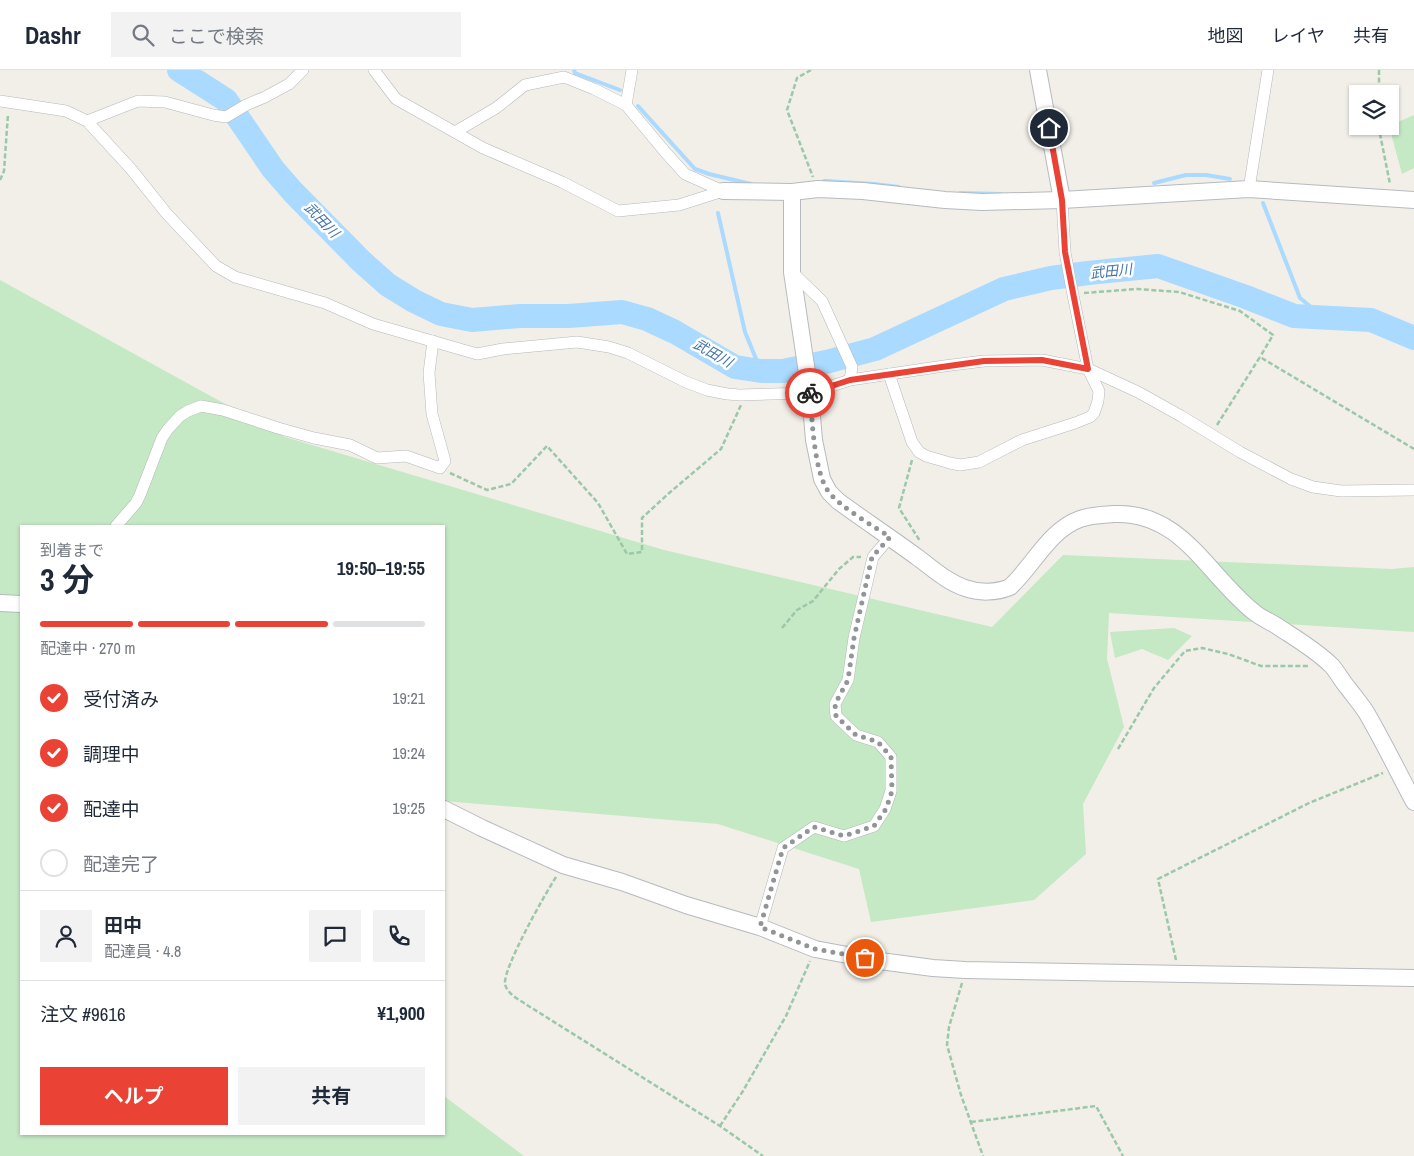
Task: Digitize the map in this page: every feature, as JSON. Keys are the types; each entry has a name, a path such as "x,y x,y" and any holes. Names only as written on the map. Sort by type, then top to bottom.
{"street":[{"path":"87,121 138,101 165,102 226,117 288,84 303,70"},
{"path":"374,70 396,99 483,148 562,182 618,211 679,205 722,190 792,192 818,189 863,191 963,201 1062,200 1249,189 1414,200"},
{"path":"626,105 632,70"},
{"path":"889,374 912,442 917,449 926,456 936,460 960,465 970,464 987,458 1022,440 1084,419 1094,413 1099,391 1088,369 1072,292 1065,252 1062,200 1038,70"},
{"path":"1249,189 1268,70"},
{"path":"455,132 496,108 525,85 564,77 626,105 685,174 722,190"},
{"path":"4,102 66,111 87,121 131,169 167,214 216,266 234,277 325,304 373,324 477,354 503,349 576,342 609,347 628,353 686,382 707,390 745,395 809,388 850,380 984,361 1042,360 1088,369 1138,392 1240,452 1291,479 1313,487 1341,491 1414,490"},
{"path":"792,192 792,272 809,388 814,440 822,479 829,492 838,501 951,582 966,589 991,592 1010,587 1052,538 1069,524 1080,519 1096,515 1136,515 1170,529 1190,545 1223,583 1256,614 1312,650 1332,666 1365,711 1414,802"},
{"path":"792,272 822,301 852,367 850,380"},
{"path":"117,525 136,503 162,438 168,429 180,416 201,406 223,410 314,438 350,445 377,458 406,456 440,468 445,461 432,414 429,373 433,341"},
{"path":"760,927 783,848 814,827 844,836 874,826 886,809 892,791 891,757 878,742 856,735 836,716 835,710 835,704 848,680 854,638 872,557 890,537"},
{"path":"0,603 20,604"},
{"path":"445,810 563,865 760,927 815,949 933,968 965,970 1414,978"}],"path":[{"path":"811,70 797,78 787,110 818,189"},
{"path":"1379,70 1379,85"},
{"path":"0,180 4,171 4,102"},
{"path":"1380,135 1393,198"},
{"path":"1072,292 1138,289 1179,292 1240,311 1273,334 1211,435"},
{"path":"1260,357 1414,449"},
{"path":"440,468 487,490 511,484 548,446 598,503 627,554 642,552 642,518 722,449 745,395"},
{"path":"917,449 911,460 899,508 924,546"},
{"path":"782,628 797,610 813,601 839,569 853,558 872,557"},
{"path":"1118,749 1154,688 1185,651 1202,648 1228,654 1261,666 1332,666"},
{"path":"1180,974 1158,879 1310,803 1396,768"},
{"path":"563,865 545,895 510,965 506,978 507,989 535,1010 720,1126 763,1156"},
{"path":"720,1126 744,1091 786,1016 815,949"},
{"path":"965,970 949,1027 947,1045 961,1095 983,1156"},
{"path":"971,1122 1096,1106 1123,1156"}],"green space":[{"path":"1414,115 1414,168 1402,174 1391,135 1399,135 1399,122"},
{"path":"0,280 285,437 664,550 992,627 1063,555 1392,569 1414,567 1414,632 1109,613 1107,659 1124,727 1083,804 1086,854 1034,900 871,922 859,869 718,824 445,801 445,525 20,525 20,1135 445,1135 445,1097 524,1156 0,1156"},
{"path":"1174,628 1192,636 1168,660 1142,649 1115,658 1110,632"}],"waterway":[{"name":"武田川","path":"179,70 226,100 273,169 361,261 388,285 414,301 441,314 472,320 622,312 647,319 675,332 735,367 761,371 783,371 875,349 1004,289 1051,278 1158,266 1294,316 1371,320 1414,338"},
{"path":"574,70 575,73 620,90"},
{"path":"638,106 695,169 751,184"},
{"path":"1154,183 1186,175 1206,175 1230,179"},
{"path":"824,181 899,187"},
{"path":"960,193 1001,194"},
{"path":"1263,203 1300,298 1323,317"},
{"path":"718,213 745,332 761,371"}],"way so far":[{"path":"810,393 814,440 822,479 829,492 854,513 890,537 872,557 854,638 848,680 835,704 836,716 856,735 878,742 891,757 892,791 886,809 874,826 844,836 814,827 783,848 760,927 815,949 865,958"}],"route":[{"path":"810,393 850,380 984,361 1042,360 1088,369 1065,252 1062,200 1049,128"}]}
